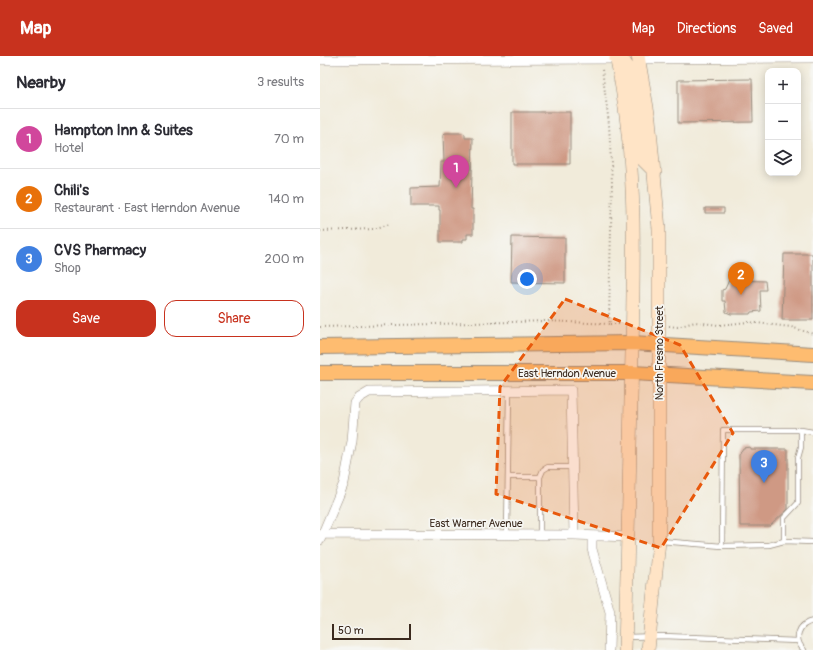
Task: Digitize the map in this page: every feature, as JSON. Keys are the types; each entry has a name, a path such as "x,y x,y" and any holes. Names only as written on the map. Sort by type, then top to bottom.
{"main road":[{"name":"North Fresno Street","path":"636,57 649,119 655,172 659,230 659,541 648,650"},
{"path":"616,58 625,63 629,70 636,108 642,160 655,172"},
{"path":"616,58 627,124 632,177 632,373 629,537 625,644"},
{"path":"320,347 632,344 813,354"},
{"name":"East Herndon Avenue","path":"320,373 632,373 813,383"}],"street":[{"path":"636,57 813,58"},
{"path":"320,60 616,58"},
{"path":"322,537 342,489 349,462 355,403 359,398 369,392 509,390 571,390 574,535"},
{"name":"East Warner Avenue","path":"322,537 574,535 629,537"},
{"path":"592,536 592,549 610,612 609,650"}],"lane":[{"path":"508,536 509,390"},
{"path":"722,546 723,430 801,430 813,432"},
{"path":"784,541 784,518 798,503 798,458 801,447 801,430"},
{"path":"540,535 540,477 543,470 548,467 572,467"},
{"path":"508,477 540,477"},
{"path":"659,541 722,546 769,545 784,541 813,542"},
{"path":"804,650 798,641 799,630 802,626 813,621"},
{"path":"625,644 650,636 798,641"}],"path":[{"path":"320,327 548,321 610,324 612,183 609,124 603,72"},
{"path":"320,232 373,229 390,224"},
{"path":"677,327 694,322 719,325 748,322 777,325 813,334"}],"highlighted area":[{"path":"565,299 680,345 733,433 661,548 496,494 500,387"}],"building":[{"path":"752,79 753,122 678,123 678,80"},
{"path":"512,112 570,112 570,164 512,164"},
{"path":"462,133 465,134 465,138 473,138 471,209 473,209 473,234 467,234 467,239 463,239 463,242 440,242 439,206 411,206 411,188 440,187 441,162 444,162 443,134"},
{"path":"705,208 724,208 724,213 705,213"},
{"path":"512,237 565,238 565,283 511,282"},
{"path":"784,254 813,254 813,320 782,320"},
{"path":"729,280 765,281 766,290 760,290 761,311 751,312 750,314 731,314 726,312 725,301 722,301 722,290 725,289"},
{"path":"750,447 750,449 788,449 788,509 770,526 740,526 739,455 743,448"}],"place":[{"name":"Hampton Inn & Suites","path":"456,188"},
{"name":"Chili's","path":"741,295"},
{"name":"CVS Pharmacy","path":"764,483"}]}
